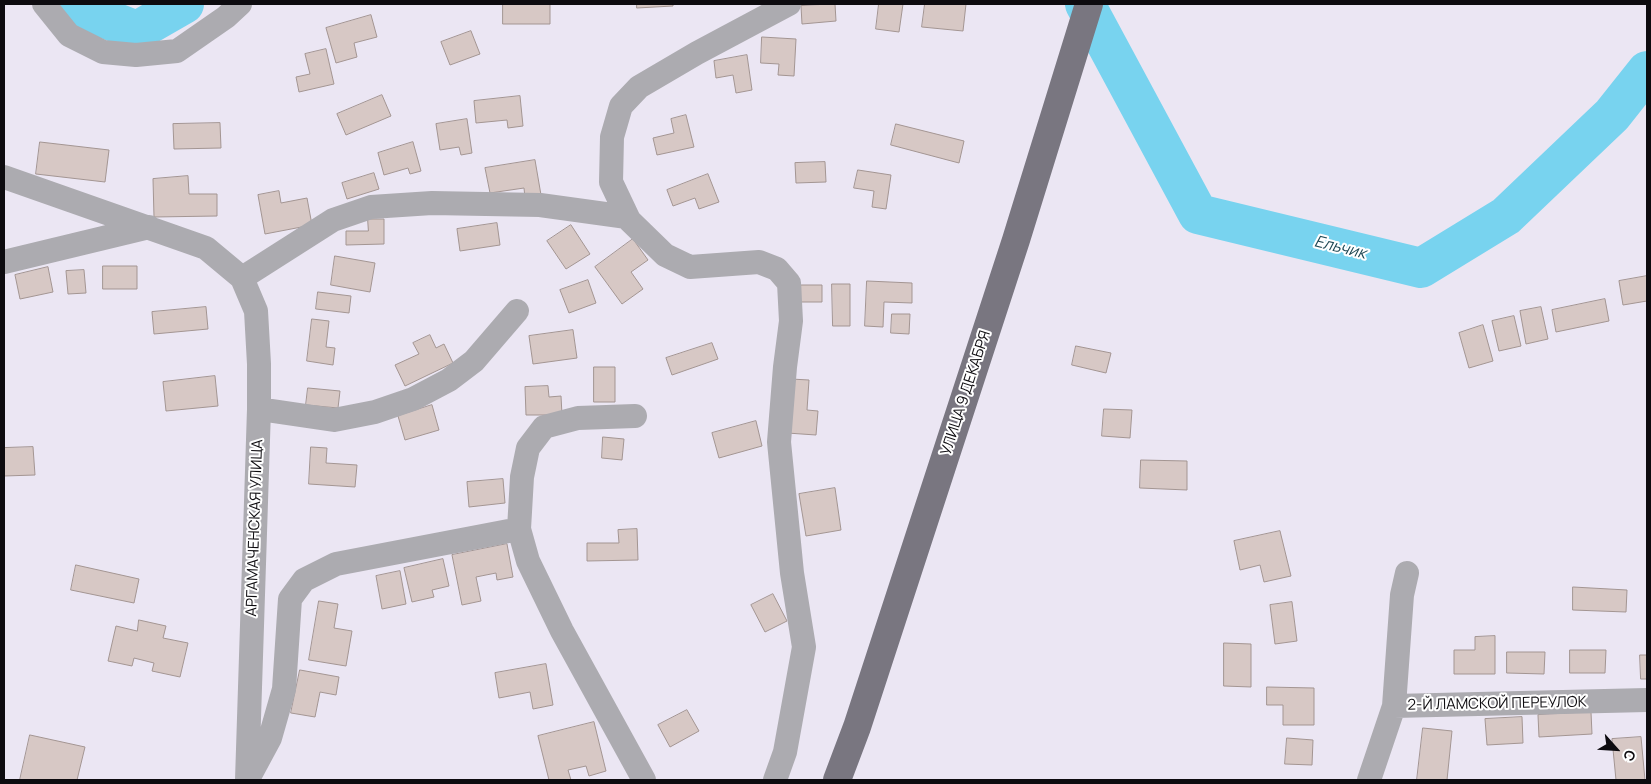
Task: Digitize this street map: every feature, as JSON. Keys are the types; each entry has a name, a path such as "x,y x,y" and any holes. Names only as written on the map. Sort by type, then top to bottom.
{"main road":[{"name":"УЛИЦА 9 ДЕКАБРЯ","path":"837,780 857,728 1016,240 1089,4"}],"street":[{"path":"44,4 69,35 103,52 136,55 177,51 226,17 240,4"},
{"path":"775,780 785,752 804,647 792,573 779,442 785,367 792,321 789,283 776,270 759,262 690,267 665,255 627,217 611,182 612,137 621,106 639,87 697,53 789,4"},
{"path":"4,177 206,248 242,278 332,220 371,207 432,203 540,206 627,217"},
{"path":"4,262 149,227"},
{"name":"АРГАМАЧЕНСКАЯ УЛИЦА","path":"242,278 256,312 259,364 247,780"},
{"path":"259,409 334,420 375,412 413,399 449,380 474,361 517,310"},
{"path":"635,416 578,418 544,427 528,448 522,478 519,529 528,561 562,631 644,780"},
{"path":"247,780 270,738 284,689 290,599 304,580 336,564 519,529"},
{"path":"1394,706 1402,595 1408,573"},
{"name":"2-Й ЛАМСКОЙ ПЕРЕУЛОК","path":"1369,780 1394,706 1647,700"}],"building":[{"path":"503,4 550,4 550,24 503,24"},
{"path":"637,4 673,4 673,6 637,8"},
{"path":"835,4 836,21 802,24 801,6"},
{"path":"879,4 903,4 899,32 876,29"},
{"path":"925,4 966,4 963,31 922,27"},
{"path":"371,15 377,37 354,43 357,57 336,63 326,28"},
{"path":"471,31 480,54 450,65 441,42"},
{"path":"762,37 796,39 794,76 778,75 779,64 761,63"},
{"path":"326,49 334,84 299,92 296,77 310,74 305,54"},
{"path":"747,55 752,90 736,93 733,75 716,78 714,61"},
{"path":"382,95 391,116 346,135 337,114"},
{"path":"520,96 523,126 508,128 507,120 476,123 474,101"},
{"path":"686,115 694,147 657,155 653,138 674,133 671,119"},
{"path":"467,119 472,153 461,155 459,147 440,150 436,124"},
{"path":"220,123 221,148 174,149 173,124"},
{"path":"896,124 964,141 959,163 891,145"},
{"path":"40,142 109,150 105,182 36,174"},
{"path":"413,142 421,171 410,174 408,168 384,175 378,153"},
{"path":"535,160 541,195 525,198 524,188 490,193 485,168"},
{"path":"825,162 826,182 796,183 795,163"},
{"path":"858,170 891,175 886,209 872,207 874,191 854,188"},
{"path":"374,173 379,189 347,199 342,183"},
{"path":"708,174 719,202 699,209 695,198 673,206 667,190"},
{"path":"188,176 189,194 217,194 217,216 154,217 153,179"},
{"path":"279,191 281,203 307,198 312,225 265,234 258,195"},
{"path":"368,219 384,219 384,244 346,245 346,231 368,231"},
{"path":"497,223 500,245 460,251 457,229"},
{"path":"571,225 590,254 566,269 547,241"},
{"path":"633,239 648,260 631,272 643,289 622,304 595,267"},
{"path":"335,256 375,263 370,292 331,285"},
{"path":"103,266 137,266 137,289 103,289"},
{"path":"48,267 53,292 20,299 15,275"},
{"path":"84,270 86,293 68,294 66,271"},
{"path":"1647,276 1647,301 1623,305 1619,281"},
{"path":"588,280 596,303 569,313 560,290"},
{"path":"867,281 912,283 912,303 884,302 883,327 865,326"},
{"path":"832,284 850,284 850,326 833,326"},
{"path":"801,285 822,285 822,302 801,302"},
{"path":"318,292 351,296 349,313 316,309"},
{"path":"1605,299 1609,321 1556,332 1552,310"},
{"path":"206,307 208,329 154,334 152,312"},
{"path":"1541,307 1548,339 1526,344 1520,311"},
{"path":"892,314 910,314 909,334 891,333"},
{"path":"1514,316 1521,346 1499,351 1492,321"},
{"path":"312,319 329,321 326,347 335,348 333,365 307,361"},
{"path":"1483,325 1493,361 1469,368 1459,333"},
{"path":"573,330 577,358 533,364 529,336"},
{"path":"430,335 436,348 444,344 453,363 405,386 395,365 419,354 413,343"},
{"path":"712,343 718,359 672,375 666,358"},
{"path":"1076,346 1111,353 1106,373 1072,365"},
{"path":"594,367 615,367 615,402 594,402"},
{"path":"215,376 218,406 166,411 163,382"},
{"path":"791,379 809,380 807,410 818,411 816,435 787,433"},
{"path":"548,386 549,397 561,396 562,415 526,415 525,387"},
{"path":"308,388 340,391 338,408 306,405"},
{"path":"432,405 439,430 405,440 398,416"},
{"path":"1104,409 1132,410 1130,438 1102,436"},
{"path":"756,421 762,446 719,458 712,433"},
{"path":"603,437 624,439 622,460 602,458"},
{"path":"33,447 35,475 4,476 4,448"},
{"path":"311,447 327,448 326,463 357,465 355,487 309,484"},
{"path":"1141,460 1187,461 1187,490 1140,488"},
{"path":"503,479 505,503 469,507 467,482"},
{"path":"835,488 841,530 806,536 799,494"},
{"path":"637,529 638,560 587,561 587,543 619,543 618,530"},
{"path":"1280,531 1291,576 1264,582 1260,565 1240,570 1234,541"},
{"path":"507,544 513,577 497,580 496,573 476,577 481,601 462,605 452,555"},
{"path":"443,559 449,586 432,590 434,597 412,602 404,568"},
{"path":"76,565 139,579 134,603 71,590"},
{"path":"400,571 406,604 382,609 376,576"},
{"path":"1573,587 1627,590 1626,612 1573,610"},
{"path":"773,594 787,621 765,632 751,605"},
{"path":"319,601 338,604 334,628 352,631 346,666 309,660"},
{"path":"1292,602 1297,641 1275,644 1270,605"},
{"path":"139,620 166,626 163,638 188,643 180,677 152,671 154,663 134,658 132,666 108,661 116,626 137,631"},
{"path":"1495,636 1495,674 1454,674 1454,650 1475,650 1475,637"},
{"path":"1224,643 1251,644 1251,687 1224,686"},
{"path":"1570,650 1606,650 1605,673 1570,673"},
{"path":"1507,652 1545,652 1544,674 1507,673"},
{"path":"1640,655 1647,655 1647,679 1641,679"},
{"path":"546,664 553,705 533,709 530,692 499,698 495,673"},
{"path":"300,670 339,677 336,695 320,692 315,717 291,713"},
{"path":"1267,687 1314,688 1314,725 1283,725 1283,705 1267,705"},
{"path":"687,710 699,731 670,747 658,725"},
{"path":"1591,712 1592,734 1539,737 1538,715"},
{"path":"1522,717 1523,743 1487,745 1485,719"},
{"path":"594,722 606,771 589,776 586,766 568,770 571,780 549,780 538,736"},
{"path":"1423,728 1452,731 1447,780 1417,780"},
{"path":"30,735 85,747 77,780 20,780"},
{"path":"1641,737 1645,780 1616,780 1612,739"},
{"path":"1287,738 1313,740 1312,765 1285,764"}],"waterway":[{"name":"Ельчик","path":"73,4 76,7 137,31 184,4"},
{"name":"Ельчик","path":"1085,4 1198,214 1421,268 1506,216 1612,115 1647,71"}]}
